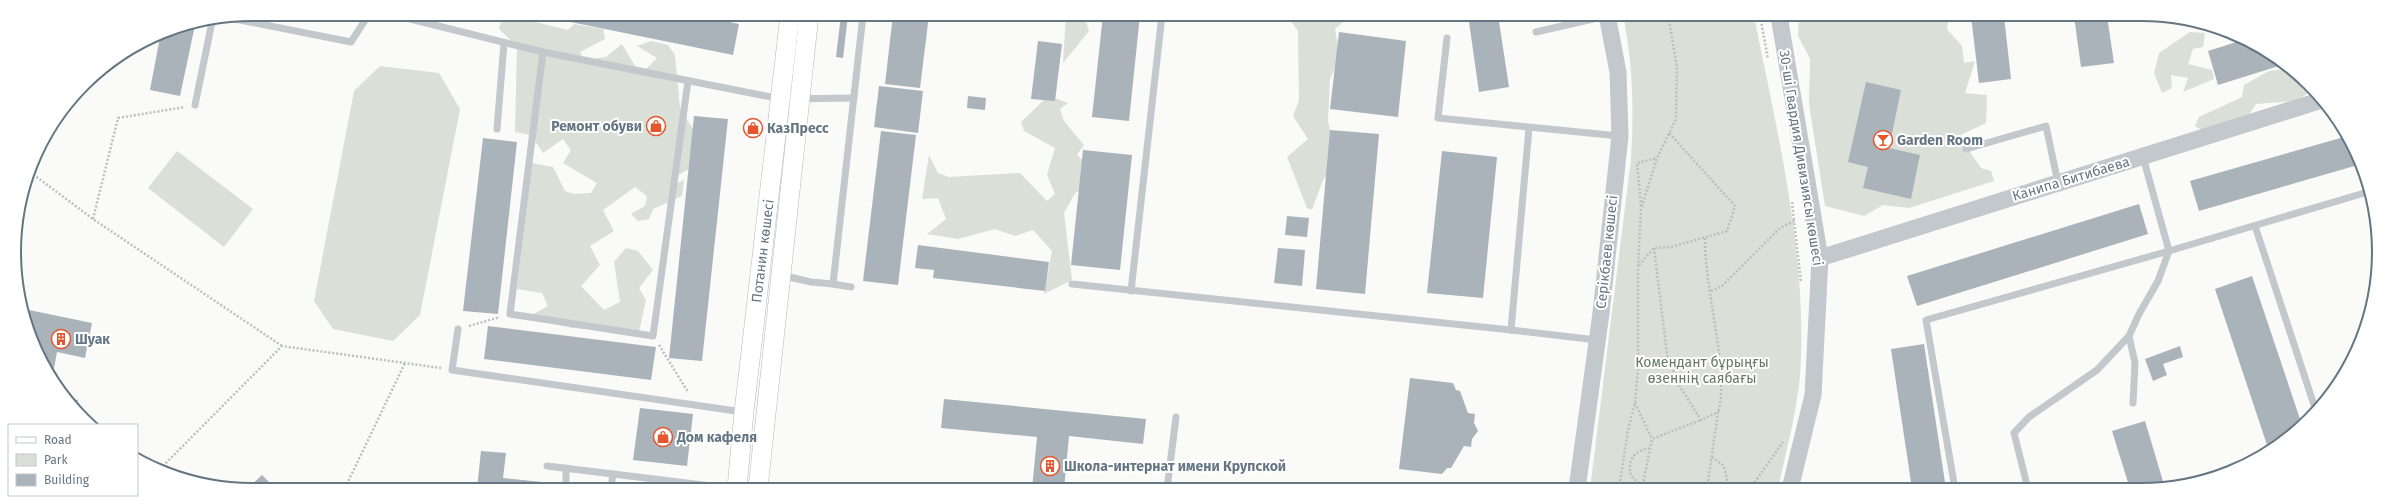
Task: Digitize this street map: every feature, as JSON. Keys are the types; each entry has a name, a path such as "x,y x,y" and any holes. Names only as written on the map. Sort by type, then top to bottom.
{"main road":[{"name":"Потанин көшесі","path":"737,483 744,412 789,21"},
{"name":"Потанин көшесі","path":"759,483 808,21"}],"street":[{"name":"Серікбаев көшесі","path":"1578,483 1597,340 1620,136 1618,72 1608,21"},
{"name":"30-ші Гвардия Дивизиясы көшесі","path":"1780,21 1820,258 1813,395 1791,483"},
{"name":"Канипа Битибаева","path":"1820,258 2316,102"}],"lane":[{"path":"245,21 351,42 364,21"},
{"path":"418,21 543,52 781,99 800,100 854,98"},
{"path":"833,284 862,21"},
{"path":"1131,291 1161,21"},
{"path":"1536,32 1585,21"},
{"path":"195,105 212,24"},
{"path":"1448,38 1438,118 1620,136"},
{"path":"497,129 504,43"},
{"path":"543,52 510,314 653,336 688,81"},
{"path":"1966,149 2046,126 2058,183"},
{"path":"1511,330 1528,128"},
{"path":"2026,483 2014,433 2029,417 2097,370 2129,336 2139,314 2158,281 2169,251 2143,156"},
{"path":"1954,483 1926,320 2365,194"},
{"path":"2255,226 2314,405"},
{"path":"781,275 811,282 851,287"},
{"path":"1072,284 1597,340"},
{"path":"458,329 452,370 744,412"},
{"path":"2129,336 2135,363 2133,403"},
{"path":"1168,483 1176,417"},
{"path":"547,466 687,483"},
{"path":"566,468 566,483"},
{"path":"612,483 613,474"}],"path":[{"path":"1641,209 1657,158 1676,119 1677,67 1669,21"},
{"path":"93,219 118,118 195,105"},
{"path":"1638,266 1654,248 1671,247 1727,231 1735,206 1669,134"},
{"path":"1620,483 1628,430 1635,402 1638,369 1638,266 1641,209 1637,163 1657,158"},
{"path":"34,175 93,219 282,346 452,370"},
{"path":"1711,291 1722,286 1780,228 1794,221 1801,288"},
{"path":"1705,238 1705,257 1717,328 1721,375 1720,404 1707,483"},
{"path":"1654,248 1667,354 1679,385 1701,420"},
{"path":"458,329 510,314"},
{"path":"653,336 697,406"},
{"path":"164,465 282,346"},
{"path":"348,483 405,363"},
{"path":"1635,402 1652,439 1643,483"},
{"path":"1652,439 1718,412"},
{"path":"1754,483 1784,442 1790,438"},
{"path":"1636,483 1629,468 1635,454 1649,448"},
{"path":"1712,457 1724,466 1728,483"}],"green space":[{"path":"501,21 531,21 568,30 574,24 603,29 605,39 580,52 584,60 606,57 622,44 635,66 646,69 657,58 637,46 651,41 668,45 675,55 680,108 699,139 697,164 675,177 677,183 684,180 682,196 653,209 649,219 638,221 631,214 645,206 647,196 635,187 603,210 614,231 590,246 600,265 581,286 604,310 620,302 614,262 626,248 638,251 653,270 639,288 646,300 639,332 572,328 528,317 548,306 542,293 517,289 532,163 553,167 565,191 574,194 591,193 597,183 563,163 571,150 563,139 543,153 531,135 515,132 517,46 499,29"},
{"path":"1066,21 1086,21 1089,31 1063,63"},
{"path":"1291,21 1344,21 1335,29 1340,58 1330,79 1328,121 1338,163 1323,180 1312,210 1307,208 1287,157 1308,139 1293,116 1299,100 1298,31"},
{"name":"Комендант бұрыңғы өзеннің саябағы","path":"1624,21 1755,21 1780,142 1794,229 1801,315 1801,358 1798,391 1779,483 1591,483 1631,159 1632,87"},
{"path":"1799,21 1948,21 1947,29 1962,46 1964,63 1975,61 1965,93 1987,95 1986,123 1959,136 1981,168 1991,171 1994,181 1909,208 1883,205 1864,216 1825,206 1809,104 1810,59 1798,36"},
{"path":"2190,32 2205,33 2203,47 2193,49 2188,64 2212,70 2214,79 2183,92 2188,78 2171,75 2172,88 2162,93 2154,73 2159,53"},
{"path":"380,66 439,73 460,109 420,315 393,341 333,329 314,301 354,91"},
{"path":"2283,69 2306,91 2307,94 2296,101 2256,104 2237,133 2210,135 2195,126 2199,117 2242,97 2244,85 2269,71"},
{"path":"1048,96 1068,103 1060,109 1064,121 1084,145 1077,155 1093,170 1089,187 1075,193 1064,213 1072,280 1044,294 1052,251 1033,230 1015,236 995,229 958,239 927,234 946,219 938,198 922,199 929,155 938,173 949,177 1020,173 1047,201 1055,194 1047,175 1055,148 1024,131 1021,122"},
{"path":"177,151 253,209 224,247 148,188"}],"building":[{"path":"566,21 725,21 739,24 733,55"},
{"path":"840,21 847,21 843,58 836,57"},
{"path":"892,21 928,21 920,88 885,84"},
{"path":"1102,21 1139,21 1129,121 1092,117"},
{"path":"1469,21 1499,21 1509,87 1479,92"},
{"path":"1972,21 2005,21 2011,79 1979,83"},
{"path":"2075,21 2108,21 2114,63 2081,67"},
{"path":"194,28 180,96 150,90 159,41"},
{"path":"1339,32 1406,41 1398,117 1330,109"},
{"path":"1038,41 1062,44 1055,101 1031,99"},
{"path":"2236,42 2256,52 2278,66 2218,85 2208,51"},
{"path":"1866,82 1901,90 1889,148 1920,155 1911,199 1863,188 1868,167 1848,162"},
{"path":"879,86 923,91 918,133 874,127"},
{"path":"968,96 986,98 985,110 967,108"},
{"path":"694,116 728,119 702,361 669,358"},
{"path":"1330,130 1379,134 1365,294 1316,289"},
{"path":"881,131 916,135 898,285 863,281"},
{"path":"483,138 517,142 498,314 463,311"},
{"path":"2341,138 2355,166 2199,211 2190,181"},
{"path":"1083,150 1132,155 1120,270 1071,265"},
{"path":"1442,151 1497,157 1483,298 1427,293"},
{"path":"2139,204 2148,234 1917,306 1907,276"},
{"path":"1287,216 1309,218 1307,237 1285,235"},
{"path":"918,245 1049,262 1045,291 933,278 934,270 915,268"},
{"path":"1278,248 1305,250 1302,286 1274,283"},
{"path":"2252,276 2300,419 2282,435 2267,445 2215,289"},
{"name":"Шуак","path":"28,310 92,323 85,358 57,352 54,370 33,326"},
{"path":"488,326 656,347 651,380 484,359"},
{"path":"1924,344 1945,483 1911,483 1891,349"},
{"path":"2180,346 2183,357 2163,364 2167,375 2153,381 2145,359"},
{"path":"1410,378 1453,383 1456,390 1460,391 1468,413 1475,414 1474,423 1478,431 1472,439 1471,447 1464,446 1451,468 1447,468 1442,474 1399,469"},
{"name":"Школа-интернат имени Крупской","path":"944,399 1146,419 1143,444 1069,436 1065,483 1033,483 1037,437 941,428"},
{"name":"Дом кафеля","path":"640,408 693,414 687,466 633,460"},
{"path":"2145,421 2163,482 2128,483 2112,431"},
{"path":"481,451 506,453 503,478 542,482 542,483 478,483"},
{"path":"262,475 270,483 253,483"}],"place":[{"name":"Ремонт обуви","path":"656,126"},
{"name":"КазПресс","path":"753,128"},
{"name":"Garden Room","path":"1883,140"},
{"name":"Шуак","path":"61,339"},
{"name":"Дом кафеля","path":"663,437"},
{"name":"Школа-интернат имени Крупской","path":"1050,466"}]}
